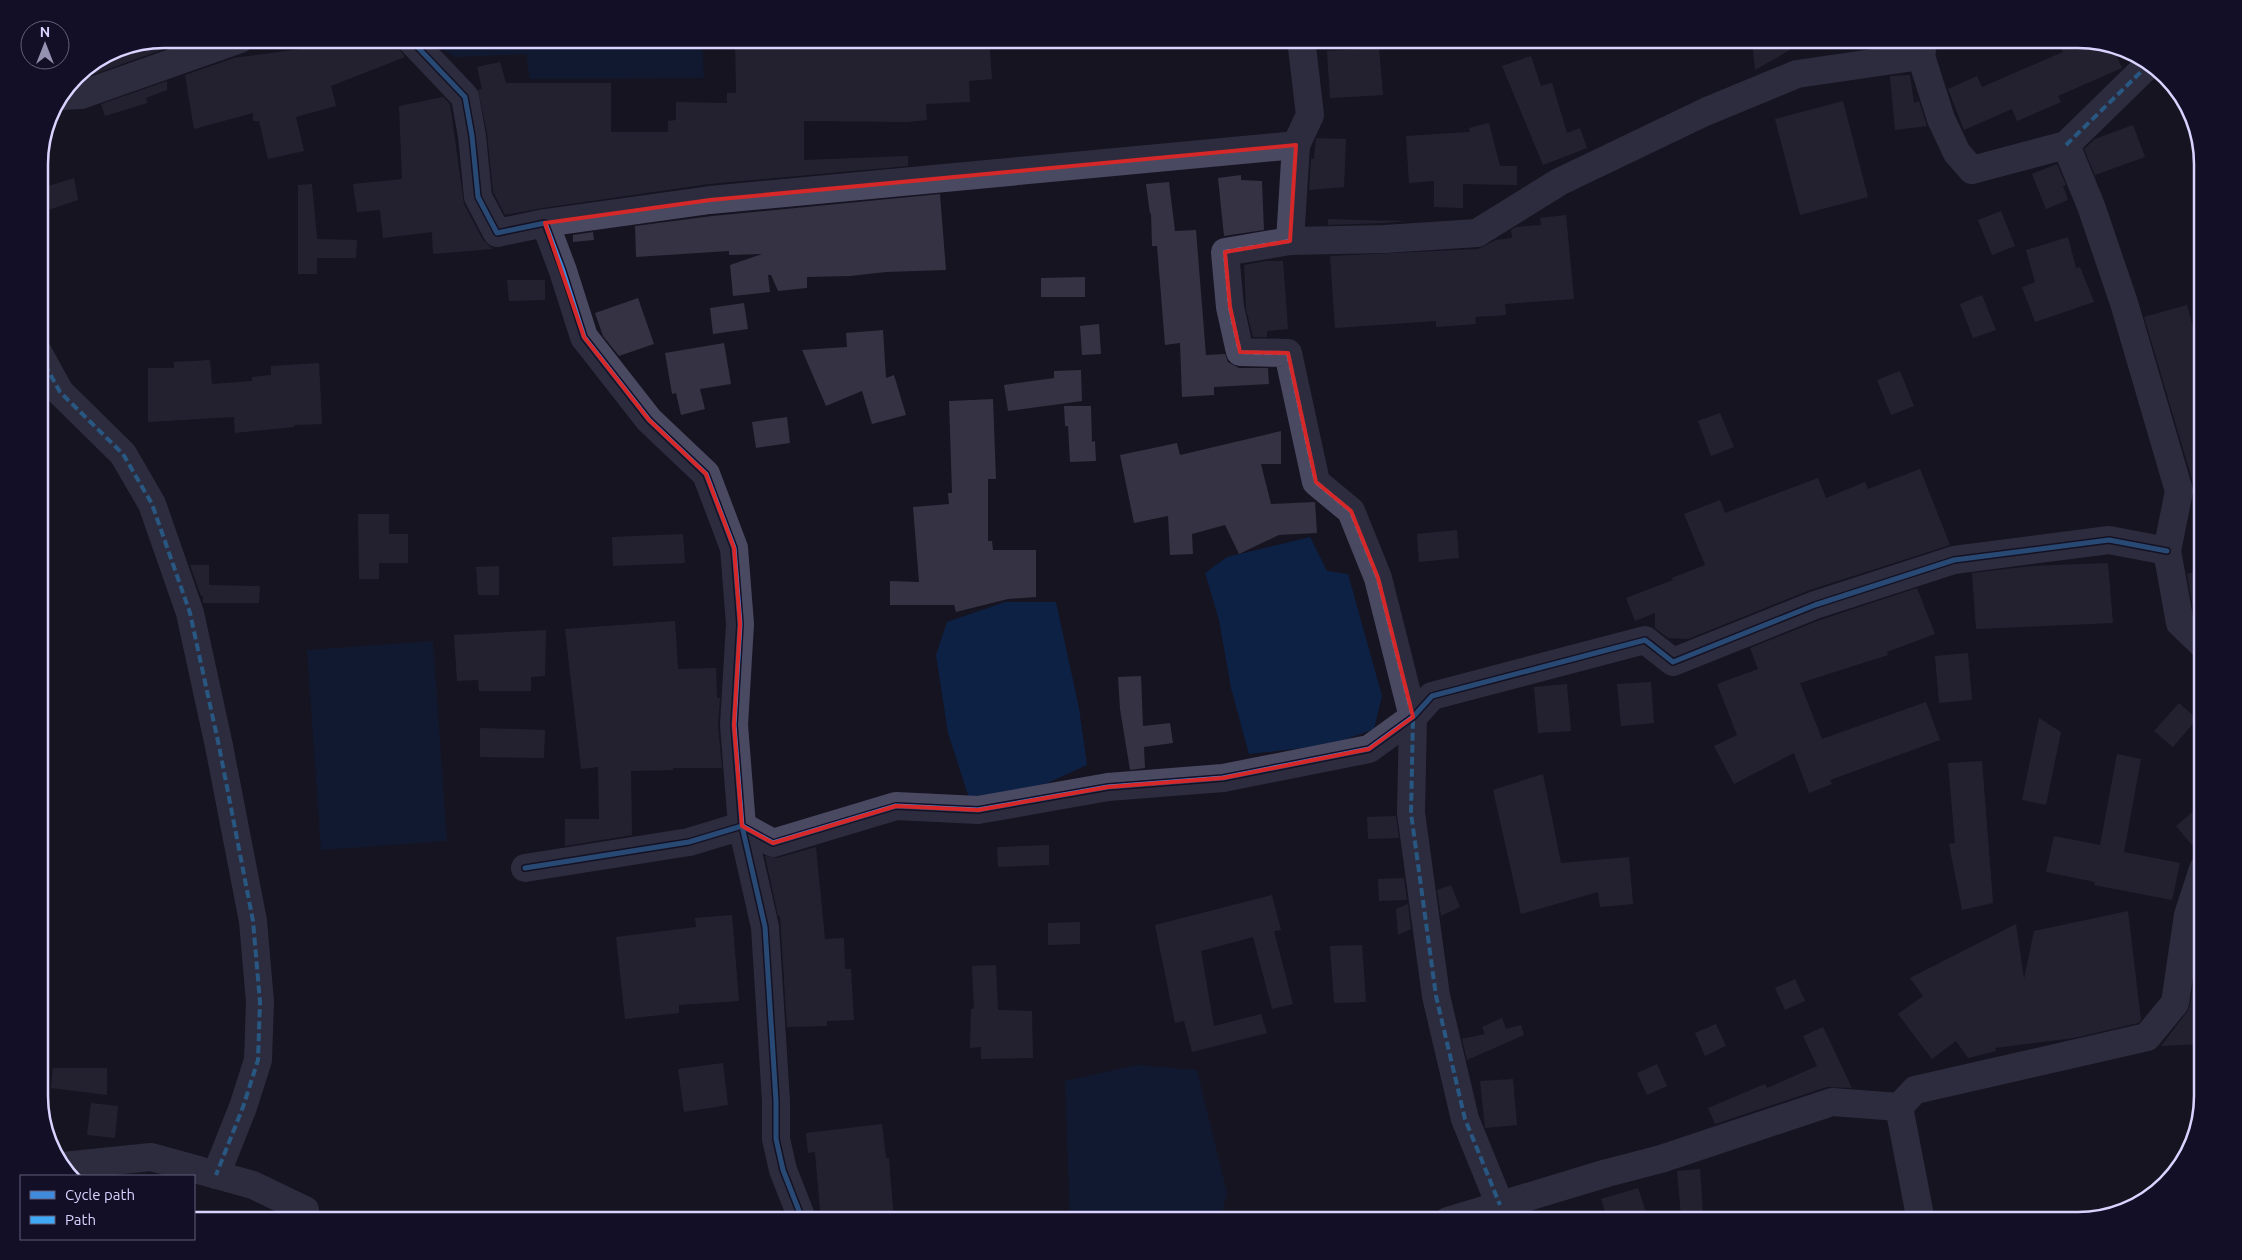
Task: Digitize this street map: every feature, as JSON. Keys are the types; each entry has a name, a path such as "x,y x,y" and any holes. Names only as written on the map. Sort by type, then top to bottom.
{"street":[{"path":"1290,241 1296,145 1310,115 1302,47"},
{"path":"1923,47 1941,119 1957,153 1972,170 2066,145 2145,69"},
{"path":"1500,1206 1465,1119 1436,996 1411,813 1413,717 1378,578 1351,511 1316,482 1288,353 1240,352 1230,307 1225,252 1290,241 1385,239 1477,233 1559,182 1705,112 1797,74 1923,47"},
{"path":"70,96 81,95 215,48"},
{"path":"418,48 465,97 472,136 478,197 497,233 545,223 710,200 1296,145"},
{"path":"2066,145 2091,206 2124,303 2179,491 2168,551 2180,623 2194,636"},
{"path":"545,223 584,337 649,420 706,474 734,548 740,624 734,725 742,826 765,927 776,1092 776,1139 783,1170 799,1212"},
{"path":"48,370 60,392 123,454 152,504 190,613 219,746 253,921 260,1002 258,1060 243,1108 216,1175"},
{"path":"525,868 689,842 742,826 773,843 896,806 978,810 1108,787 1223,778 1369,749 1413,717 1432,696 1645,640 1673,662 1815,605 1954,560 2109,540 2168,551"},
{"path":"1899,1108 1915,1090 2147,1037 2175,1003 2188,915 2194,897"},
{"path":"1479,1212 1607,1172 1661,1158 1832,1102 1899,1108"},
{"path":"1899,1108 1919,1212"},
{"path":"71,1165 151,1157 253,1185 306,1210 306,1212"}],"highlighted area":[{"path":"1296,145 1290,241 1225,252 1230,307 1240,352 1288,353 1316,482 1351,511 1378,578 1413,717 1369,749 1223,778 1108,787 978,810 896,806 773,843 742,826 734,725 740,624 734,548 706,474 649,420 584,337 545,223 710,200"}],"water":[{"path":"441,48 702,48 704,78 530,79 526,54 454,57"},
{"path":"1310,537 1327,571 1348,574 1382,696 1374,729 1330,745 1249,754 1231,688 1219,620 1205,573 1227,557"},
{"path":"1005,602 1056,602 1079,708 1087,765 1039,787 971,804 948,733 936,655 947,622"},
{"path":"433,641 447,841 321,850 307,650"},
{"path":"1137,1065 1197,1070 1227,1193 1222,1212 1070,1212 1065,1081"}],"building":[{"path":"1753,47 1795,47 1755,70"},
{"path":"2061,47 2093,48 2108,51 2115,53 2122,68 2058,96 2061,102 2017,121 2012,109 1964,130 1948,89 1977,76 1982,87 2063,52"},
{"path":"161,48 161,50 92,75 91,73 119,56 134,51"},
{"path":"309,48 398,48 405,57 331,86 336,106 296,117 304,151 268,159 259,121 253,121 253,113 194,129 185,75 234,58"},
{"path":"735,48 990,48 992,79 969,81 970,102 926,104 927,120 907,122 804,121 804,160 908,156 908,166 709,184 505,215 493,192 487,133 478,90 482,89 477,67 500,62 506,83 611,83 611,132 668,132 668,121 676,120 676,102 727,103 727,93 736,93"},
{"path":"1379,48 1383,95 1330,98 1327,51"},
{"path":"1531,56 1541,86 1552,83 1567,133 1580,128 1587,148 1543,165 1502,66"},
{"path":"1910,75 1914,103 1919,101 1927,126 1895,130 1890,76"},
{"path":"167,81 167,90 146,98 147,103 105,116 101,104"},
{"path":"443,97 450,104 464,204 483,240 493,249 433,254 432,232 383,238 380,210 357,212 353,184 402,179 399,106"},
{"path":"1843,101 1868,197 1800,215 1775,119"},
{"path":"1489,123 1500,166 1517,166 1517,185 1463,184 1463,208 1434,207 1434,181 1409,183 1406,136 1470,132 1469,128"},
{"path":"2133,125 2145,157 2095,175 2084,149 2095,139"},
{"path":"1316,138 1346,139 1344,187 1309,190 1311,159 1314,159"},
{"path":"2057,164 2066,185 2063,186 2068,200 2046,209 2032,174"},
{"path":"1241,175 1241,180 1262,181 1264,230 1224,236 1218,178"},
{"path":"74,178 78,200 48,210 48,186"},
{"path":"1169,182 1175,231 1196,230 1206,355 1225,354 1228,362 1239,368 1268,368 1269,384 1214,387 1214,395 1182,397 1180,343 1165,345 1157,246 1152,246 1151,213 1146,184"},
{"path":"312,184 317,239 357,240 356,258 317,258 317,274 298,274 298,185"},
{"path":"940,194 946,270 807,277 807,288 778,291 771,275 768,275 770,292 733,296 730,265 762,254 729,255 729,251 636,257 635,226 712,216"},
{"path":"2001,211 2015,246 1992,255 1978,220"},
{"path":"1566,215 1574,299 1505,304 1506,315 1475,317 1476,324 1436,327 1436,321 1335,328 1330,256 1478,249 1496,240 1512,238 1511,230 1516,227 1541,225 1540,218"},
{"path":"1328,219 1407,221 1328,225"},
{"path":"593,232 594,240 573,242 573,235"},
{"path":"2068,237 2076,268 2080,267 2094,302 2035,322 2022,287 2035,282 2026,250"},
{"path":"1266,261 1283,261 1288,329 1267,331 1267,337 1253,337 1246,309 1244,265"},
{"path":"1085,277 1085,297 1041,297 1041,278"},
{"path":"507,280 545,280 545,300 509,301"},
{"path":"1982,295 1996,330 1973,338 1960,304"},
{"path":"638,298 654,344 619,356 603,336 595,313"},
{"path":"744,303 748,329 713,334 710,308"},
{"path":"2187,305 2194,331 2194,486 2144,317"},
{"path":"1099,324 1101,354 1082,355 1080,326"},
{"path":"883,330 886,378 894,375 906,415 872,424 862,391 826,406 802,350 847,347 846,333"},
{"path":"724,343 731,384 700,389 705,409 681,415 676,393 672,394 665,353"},
{"path":"210,360 212,384 252,381 252,377 271,375 271,366 319,363 322,424 294,425 294,427 235,433 234,417 148,422 148,368 174,368 174,362"},
{"path":"1081,370 1082,401 1008,411 1004,385 1054,378 1054,371"},
{"path":"1900,371 1914,406 1891,415 1877,380"},
{"path":"993,399 996,479 988,479 988,541 992,541 993,550 1036,550 1036,597 1008,599 956,612 954,605 890,605 890,581 919,582 913,507 949,504 948,493 952,493 949,401"},
{"path":"1064,406 1091,406 1092,442 1095,441 1096,461 1070,462 1068,426 1065,426"},
{"path":"1720,413 1734,447 1711,456 1698,421"},
{"path":"787,417 790,443 756,448 752,422"},
{"path":"1281,431 1281,464 1261,464 1271,504 1315,502 1317,533 1279,535 1239,554 1225,525 1192,534 1193,554 1170,555 1168,516 1134,523 1120,455 1177,443 1180,455"},
{"path":"1920,469 1950,545 1810,590 1688,639 1668,638 1655,628 1655,613 1635,621 1626,598 1673,580 1672,578 1705,565 1684,514 1720,500 1725,513 1818,478 1826,498 1865,482 1868,489"},
{"path":"358,514 389,514 389,534 408,534 408,563 379,563 379,579 359,579"},
{"path":"1457,530 1459,558 1419,562 1417,534"},
{"path":"683,534 685,563 613,566 612,537"},
{"path":"2108,563 2113,623 1976,629 1972,573 2032,566"},
{"path":"190,565 209,565 209,585 260,586 259,603 203,603 203,596 201,596"},
{"path":"499,566 499,595 478,595 476,567"},
{"path":"2194,572 2194,615 2187,574"},
{"path":"1917,588 1935,634 1887,652 1888,655 1800,683 1822,739 1926,702 1940,740 1830,780 1832,784 1809,793 1794,753 1734,784 1714,746 1737,735 1717,684 1758,669 1750,648 1820,620"},
{"path":"675,621 678,669 716,668 717,698 720,698 718,726 722,768 673,768 673,770 631,771 632,835 565,846 565,819 599,819 598,767 581,769 565,629"},
{"path":"546,630 545,676 531,677 531,691 479,691 478,680 457,681 454,635"},
{"path":"1968,653 1972,700 1939,703 1935,656"},
{"path":"1141,676 1143,726 1170,723 1173,743 1144,747 1145,768 1130,770 1120,709 1118,677"},
{"path":"1651,682 1654,723 1621,726 1617,684"},
{"path":"1567,684 1571,731 1538,733 1534,687"},
{"path":"2179,703 2194,716 2194,722 2173,747 2154,731"},
{"path":"2039,718 2061,732 2046,805 2022,800"},
{"path":"480,728 545,730 544,758 480,757"},
{"path":"2117,754 2141,759 2124,852 2180,863 2172,900 2094,885 2095,882 2046,872 2054,836 2100,845"},
{"path":"1982,761 1993,903 1962,910 1949,844 1955,843 1948,763"},
{"path":"1543,774 1561,863 1629,857 1633,904 1600,907 1598,892 1521,914 1493,790"},
{"path":"2194,811 2194,843 2192,845 2176,826"},
{"path":"1396,816 1399,838 1368,839 1367,817"},
{"path":"1049,845 1049,865 998,867 997,847"},
{"path":"816,847 825,939 844,938 845,969 851,969 854,1020 827,1021 827,1026 787,1027 780,916 778,916 765,856 777,858"},
{"path":"1404,878 1407,900 1379,901 1378,879"},
{"path":"1451,885 1460,907 1441,916 1437,890"},
{"path":"1272,895 1281,930 1274,931 1293,1004 1272,1009 1253,937 1201,951 1214,1026 1261,1014 1267,1033 1192,1052 1184,1021 1175,1023 1155,925"},
{"path":"1408,904 1411,929 1398,935 1396,909"},
{"path":"2128,911 2141,1020 2138,1023 2074,1038 1995,1048 1996,1051 1968,1058 1956,1041 1932,1059 1898,1014 1923,996 1910,978 2016,924 2024,979 2034,931"},
{"path":"732,915 739,1001 679,1005 679,1013 625,1019 616,937 696,927 695,918"},
{"path":"1080,922 1080,944 1048,945 1048,923"},
{"path":"1362,945 1366,1002 1334,1003 1330,946"},
{"path":"996,965 998,1010 1032,1011 1033,1058 981,1059 981,1047 970,1048 971,1009 974,1009 972,966"},
{"path":"1795,979 1805,1001 1785,1010 1775,988"},
{"path":"2194,980 2194,1044 2161,1046 2187,1012"},
{"path":"1502,1018 1506,1029 1521,1025 1524,1035 1467,1060 1462,1039 1485,1034 1482,1027"},
{"path":"1716,1024 1726,1046 1705,1056 1695,1033"},
{"path":"1823,1027 1852,1088 1827,1087 1715,1124 1708,1108 1765,1084 1767,1088 1817,1066 1803,1036"},
{"path":"723,1063 728,1105 684,1112 678,1069"},
{"path":"1657,1064 1667,1086 1647,1095 1637,1073"},
{"path":"53,1068 107,1068 107,1095 51,1088"},
{"path":"1513,1079 1517,1125 1485,1128 1480,1081"},
{"path":"91,1103 118,1106 115,1138 87,1135"},
{"path":"882,1124 886,1158 889,1158 893,1212 820,1212 815,1152 808,1153 806,1133"},
{"path":"1700,1169 1703,1212 1681,1212 1677,1171"},
{"path":"1638,1188 1646,1212 1605,1212 1601,1199"}],"marked path":[{"path":"2066,145 2144,69"},
{"path":"1290,241 1225,252 1230,307 1240,352 1288,353 1316,482 1351,511 1378,578 1413,717 1411,813 1436,996 1465,1119 1500,1205"},
{"path":"48,370 60,392 123,454 152,504 190,613 219,746 253,921 260,1002 258,1060 243,1107 216,1175"}],"cycle path":[{"path":"418,48 465,97 472,136 478,197 497,233 545,223 584,337 649,420 706,474 734,548 740,624 734,725 742,826 765,927 776,1101 776,1139 783,1170 799,1212"},
{"path":"525,868 689,842 742,826 773,843 896,806 978,810 1108,787 1223,778 1369,749 1413,717 1432,696 1645,640 1673,662 1815,605 1954,560 2109,540 2167,551"}]}
